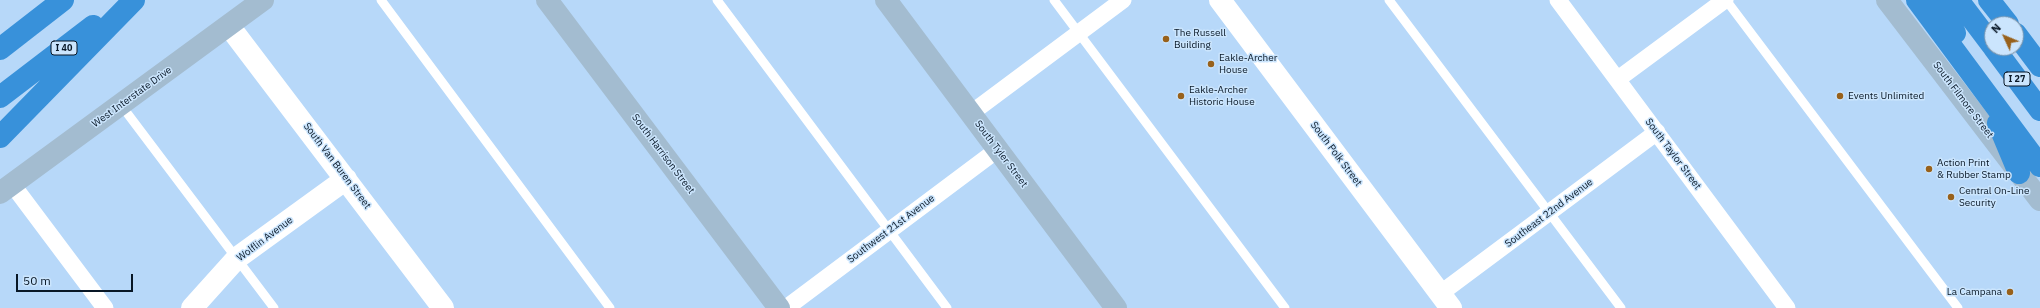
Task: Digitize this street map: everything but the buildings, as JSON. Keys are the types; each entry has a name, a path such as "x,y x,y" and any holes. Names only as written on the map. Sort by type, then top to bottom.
{"highway":[{"path":"0,47 63,0"},
{"name":"I 40","path":"0,97 128,0"},
{"path":"0,137 134,0"},
{"path":"1917,0 2040,166"},
{"path":"1937,0 1980,80 2019,173"},
{"path":"1958,0 1984,34"},
{"path":"1989,0 2002,16"},
{"name":"I 27","path":"2024,45 2040,66"},
{"name":"I 27","path":"2000,56 2040,110"}],"main road":[{"name":"West Interstate Drive","path":"6,188 263,0"},
{"name":"South Harrison Street","path":"547,0 779,308"},
{"name":"South Tyler Street","path":"886,0 1116,308"},
{"name":"South Filmore Street","path":"1886,0 2040,200"}],"street":[{"path":"970,114 1123,0"},
{"name":"South Polk Street","path":"1220,0 1446,301"},
{"name":"South Taylor Street","path":"1558,0 1787,308"},
{"path":"1618,79 1726,0"},
{"name":"South Van Buren Street","path":"229,26 443,308"},
{"name":"Southeast 22nd Avenue","path":"1446,301 1549,213 1657,132"},
{"name":"Southwest 21st Avenue","path":"786,308 997,150"},
{"name":"Wolflin Avenue","path":"192,308 237,258 346,179"},
{"path":"6,188 105,308"}],"lane":[{"path":"382,0 610,308"},
{"path":"717,0 947,308"},
{"path":"1054,0 1285,308"},
{"path":"1389,0 1621,308"},
{"path":"1726,0 1958,308"},
{"path":"121,105 274,308"}],"place":[{"name":"The Russell Building","path":"1166,39"},
{"name":"Eakle-Archer House","path":"1211,64"},
{"name":"Eakle-Archer Historic House","path":"1181,96"},
{"name":"Events Unlimited","path":"1840,96"},
{"name":"Action Print & Rubber Stamp","path":"1929,169"},
{"name":"Central On-Line Security","path":"1951,197"},
{"name":"La Campana","path":"2010,292"}]}
